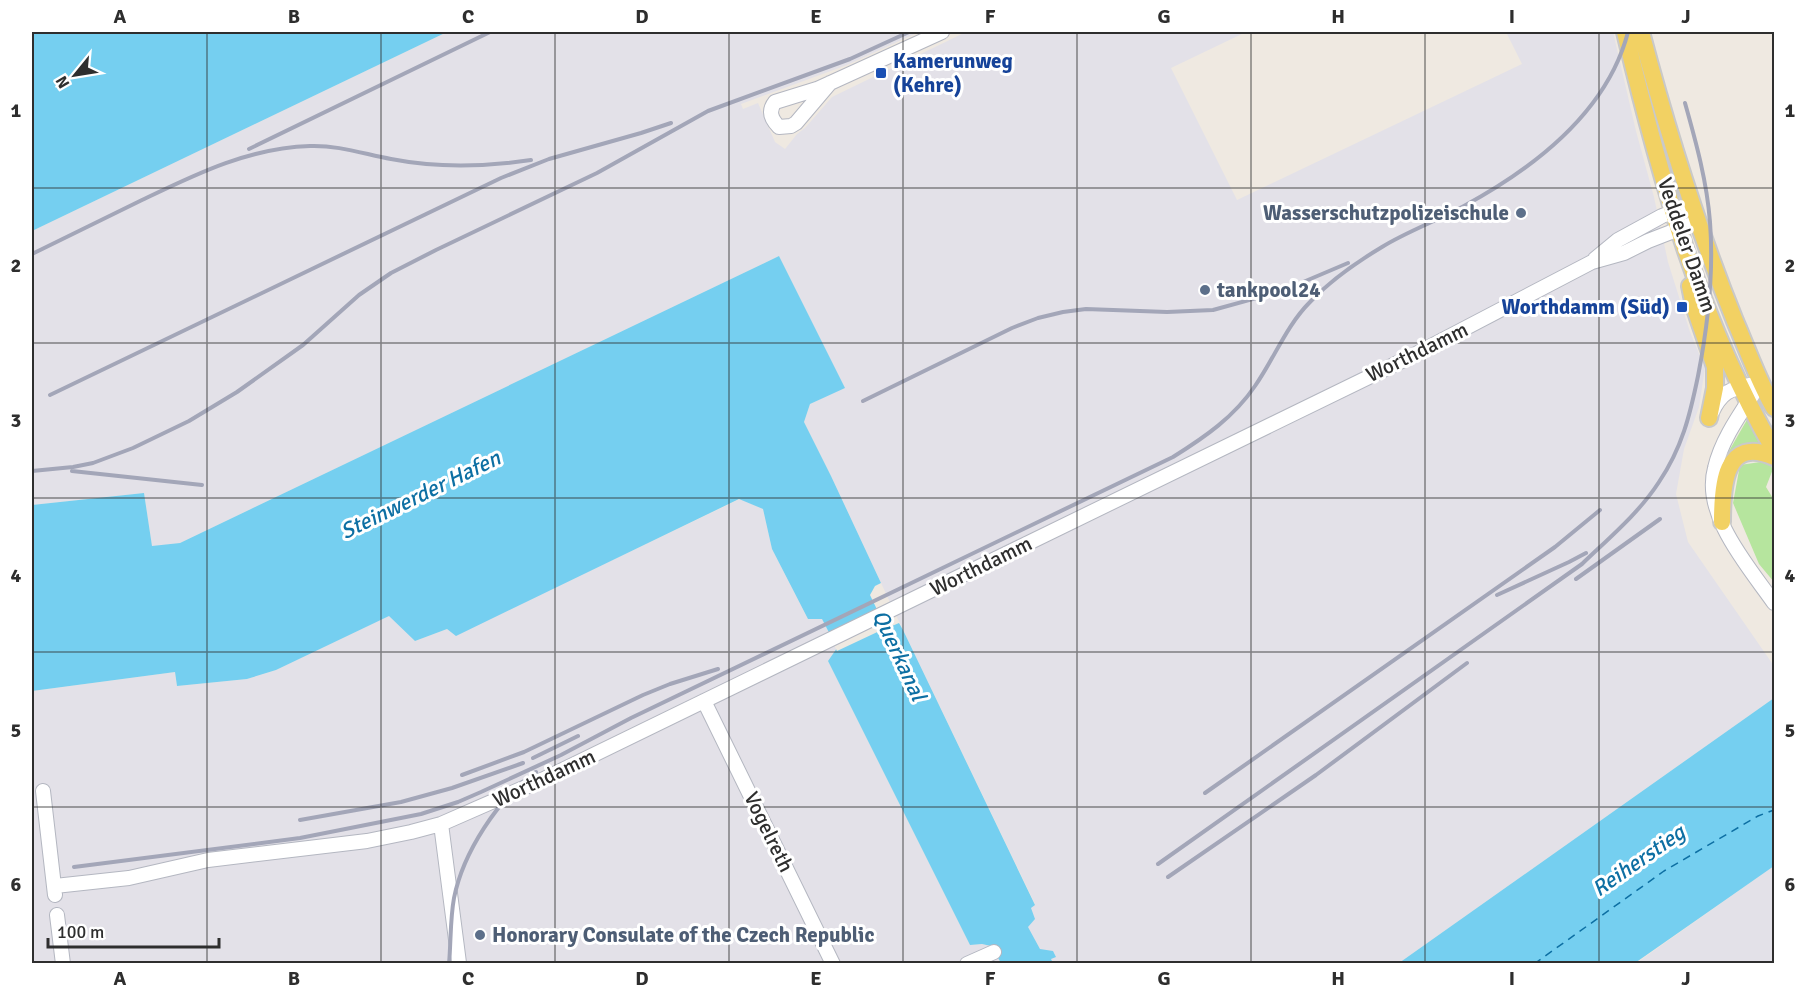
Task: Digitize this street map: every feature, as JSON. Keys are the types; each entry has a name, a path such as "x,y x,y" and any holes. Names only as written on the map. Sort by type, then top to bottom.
{"main road":[{"name":"Veddeler Damm","path":"1625,32 1650,130 1686,252 1745,394 1774,450"},
{"name":"Veddeler Damm","path":"1641,32 1667,124 1712,265 1774,408"},
{"path":"1686,252 1694,306 1715,367 1715,388 1709,418"},
{"path":"1722,522 1724,486 1732,463 1741,454 1748,452 1760,452 1774,457"}],"street":[{"path":"830,83 942,32"},
{"name":"Worthdamm","path":"1592,262 1618,240 1692,205"},
{"name":"Worthdamm","path":"43,791 55,891 129,878 208,860 358,842 441,824 544,779 1412,356 1592,262 1624,253 1697,222"},
{"path":"1761,382 1745,394 1714,469 1713,491 1722,522 1740,554 1774,603"},
{"path":"1709,418 1717,402 1729,390 1745,394"},
{"name":"Vogelreth","path":"704,701 833,963"},
{"path":"441,824 459,963"},
{"path":"57,915 63,963"},
{"path":"967,963 994,952"}],"shaded area":[{"path":"447,32 919,32 847,65 741,104 743,109 758,103 775,142 785,149 832,97 966,32 1246,32 1171,68 1237,200 1522,64 1506,32 1613,32 1668,262 1690,332 1705,368 1699,407 1684,449 1676,494 1688,542 1774,666 1774,698 1399,963 1053,963 1040,949 1027,926 1031,908 1035,904 804,422 810,404 844,387 779,256 180,543 152,547 144,493 32,505 32,231"},
{"path":"740,499 763,509 772,549 808,619 822,618 837,648 828,661 970,945 991,946 1001,963 32,963 32,691 175,672 177,686 247,679 276,670 390,615 415,641 447,629 456,635"},
{"path":"1774,866 1774,963 1635,964 1768,870"}],"green space":[{"path":"1748,418 1763,446 1725,463 1725,458"},
{"path":"1767,461 1773,469 1766,487 1774,500 1774,582 1759,564 1733,503 1740,465"}],"water":[{"path":"32,32 447,32 32,231"},
{"path":"779,256 845,388 810,404 804,422 881,583 875,586 870,595 883,622 892,626 899,623 903,630 1035,905 1031,908 1035,919 1028,927 1040,949 1053,951 1056,957 1051,959 1053,963 1001,963 991,946 970,945 828,661 837,648 822,619 808,619 772,549 763,509 739,499 456,636 447,629 415,641 389,616 276,670 247,679 177,686 175,672 32,691 32,505 144,493 152,546 180,543"},
{"name":"Reiherstieg","path":"1774,698 1774,866 1635,963 1399,963"}],"pier":[{"path":"879,608 888,627 837,651 828,633"}],"ferry route":[{"path":"1534,964 1664,871 1758,816 1774,810"}],"railway":[{"path":"249,149 490,32"},
{"path":"32,471 93,463 133,448 189,421 237,392 303,345 359,295 391,273 597,173 708,111 850,59 909,32"},
{"path":"74,867 300,838 421,814 458,802 561,755 631,718 1173,457 1207,434 1238,407 1255,386 1302,311 1335,279 1392,241 1490,191 1541,156 1564,135 1585,113 1603,88 1618,61 1628,32"},
{"path":"1158,864 1582,564 1633,515 1659,482 1674,457 1692,404 1705,338 1711,280 1710,222 1706,192 1685,103"},
{"path":"50,395 501,178 549,159 671,123"},
{"path":"32,254 182,181 223,164 265,152 320,146 408,162 443,165 496,164 531,160"},
{"path":"863,401 1012,328 1038,318 1086,309 1167,312 1213,310 1282,291 1348,263"},
{"path":"72,471 202,485"},
{"path":"1205,793 1555,547 1600,510"},
{"path":"1576,579 1660,519"},
{"path":"1497,595 1586,553"},
{"path":"1168,877 1316,775 1467,663"},
{"path":"462,775 524,752 643,695 718,669"},
{"path":"533,758 578,736"},
{"path":"300,820 401,802 452,788 523,763"},
{"path":"449,964 454,898 465,863 496,811 508,796 536,772"}],"place":[{"name":"Kamerunweg (Kehre)","path":"881,73"},
{"name":"Wasserschutzpolizeischule","path":"1521,213"},
{"name":"tankpool24","path":"1205,290"},
{"name":"Worthdamm (Süd)","path":"1682,307"},
{"name":"Honorary Consulate of the Czech Republic","path":"480,935"}],"water label":[{"name":"Steinwerder Hafen","path":"420,494"},
{"name":"Querkanal","path":"900,655"}]}
